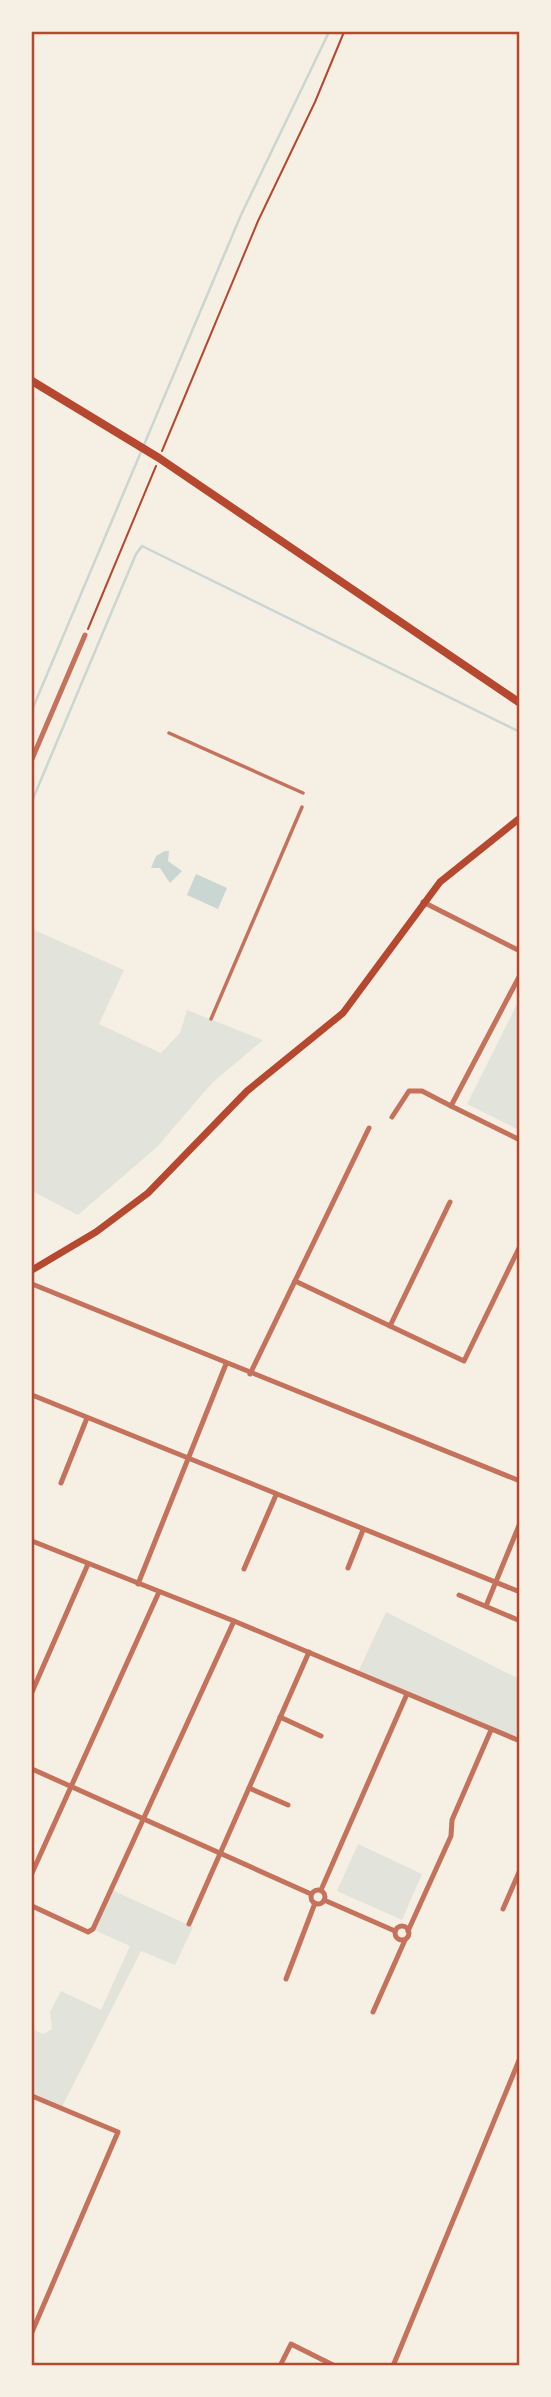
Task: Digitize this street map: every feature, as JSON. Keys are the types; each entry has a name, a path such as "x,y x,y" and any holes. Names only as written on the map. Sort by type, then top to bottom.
{"main road":[{"path":"32,381 157,457 520,703"},
{"path":"32,1270 96,1232 148,1194 247,1091 343,1013 368,983 423,902 458,866 520,818"}],"street":[{"path":"32,759 85,635"},
{"path":"169,733 303,793"},
{"path":"211,1019 302,807"},
{"path":"423,902 520,951"},
{"path":"451,1106 520,975"},
{"path":"392,1118 409,1091 422,1091 520,1140"},
{"path":"250,1374 369,1128"},
{"path":"390,1326 450,1202"},
{"path":"295,1281 464,1361 520,1246"},
{"path":"32,1284 520,1481"},
{"path":"138,1584 226,1364"},
{"path":"32,1395 520,1592"},
{"path":"61,1483 87,1418"},
{"path":"244,1569 276,1495"},
{"path":"486,1606 520,1523"},
{"path":"348,1568 363,1530"},
{"path":"32,1541 234,1621 520,1741"},
{"path":"32,1692 88,1564"},
{"path":"32,1873 159,1592"},
{"path":"458,1595 518,1620"},
{"path":"32,1906 88,1932 93,1929 234,1621"},
{"path":"189,1924 309,1652"},
{"path":"324,1900 321,1890 407,1694"},
{"path":"280,1717 321,1736"},
{"path":"373,2012 451,1836 452,1820 491,1730"},
{"path":"32,1769 311,1894 321,1890"},
{"path":"249,1788 288,1805"},
{"path":"503,1909 520,1870"},
{"path":"286,1979 314,1903 311,1894"},
{"path":"314,1903 324,1900 395,1931 398,1939 405,1940"},
{"path":"395,1931 401,1927 408,1931"},
{"path":"393,2365 520,2058"},
{"path":"32,2098 118,2132 32,2332"},
{"path":"280,2365 291,2343 335,2365"}],"path":[{"path":"85,635 157,457 258,221 316,102 344,32"}],"shaded area":[{"path":"169,851 168,861 182,871 170,883 160,868 151,868 156,856"},
{"path":"196,874 227,888 218,909 187,895"},
{"path":"32,929 124,970 99,1024 161,1053 180,1033 187,1010 263,1040 212,1083 157,1147 78,1215 32,1191"},
{"path":"519,1000 520,1130 467,1104"},
{"path":"386,1612 519,1679 519,1740 358,1672"},
{"path":"358,1844 422,1874 402,1920 337,1891"},
{"path":"112,1890 193,1927 175,1965 141,1951 62,2107 32,2094 32,2029 43,2034 52,2029 50,2012 61,1991 101,2010 130,1946 94,1930"}],"waterway":[{"path":"32,710 241,215 329,32"},
{"path":"32,801 136,554 142,546 520,732"}]}
